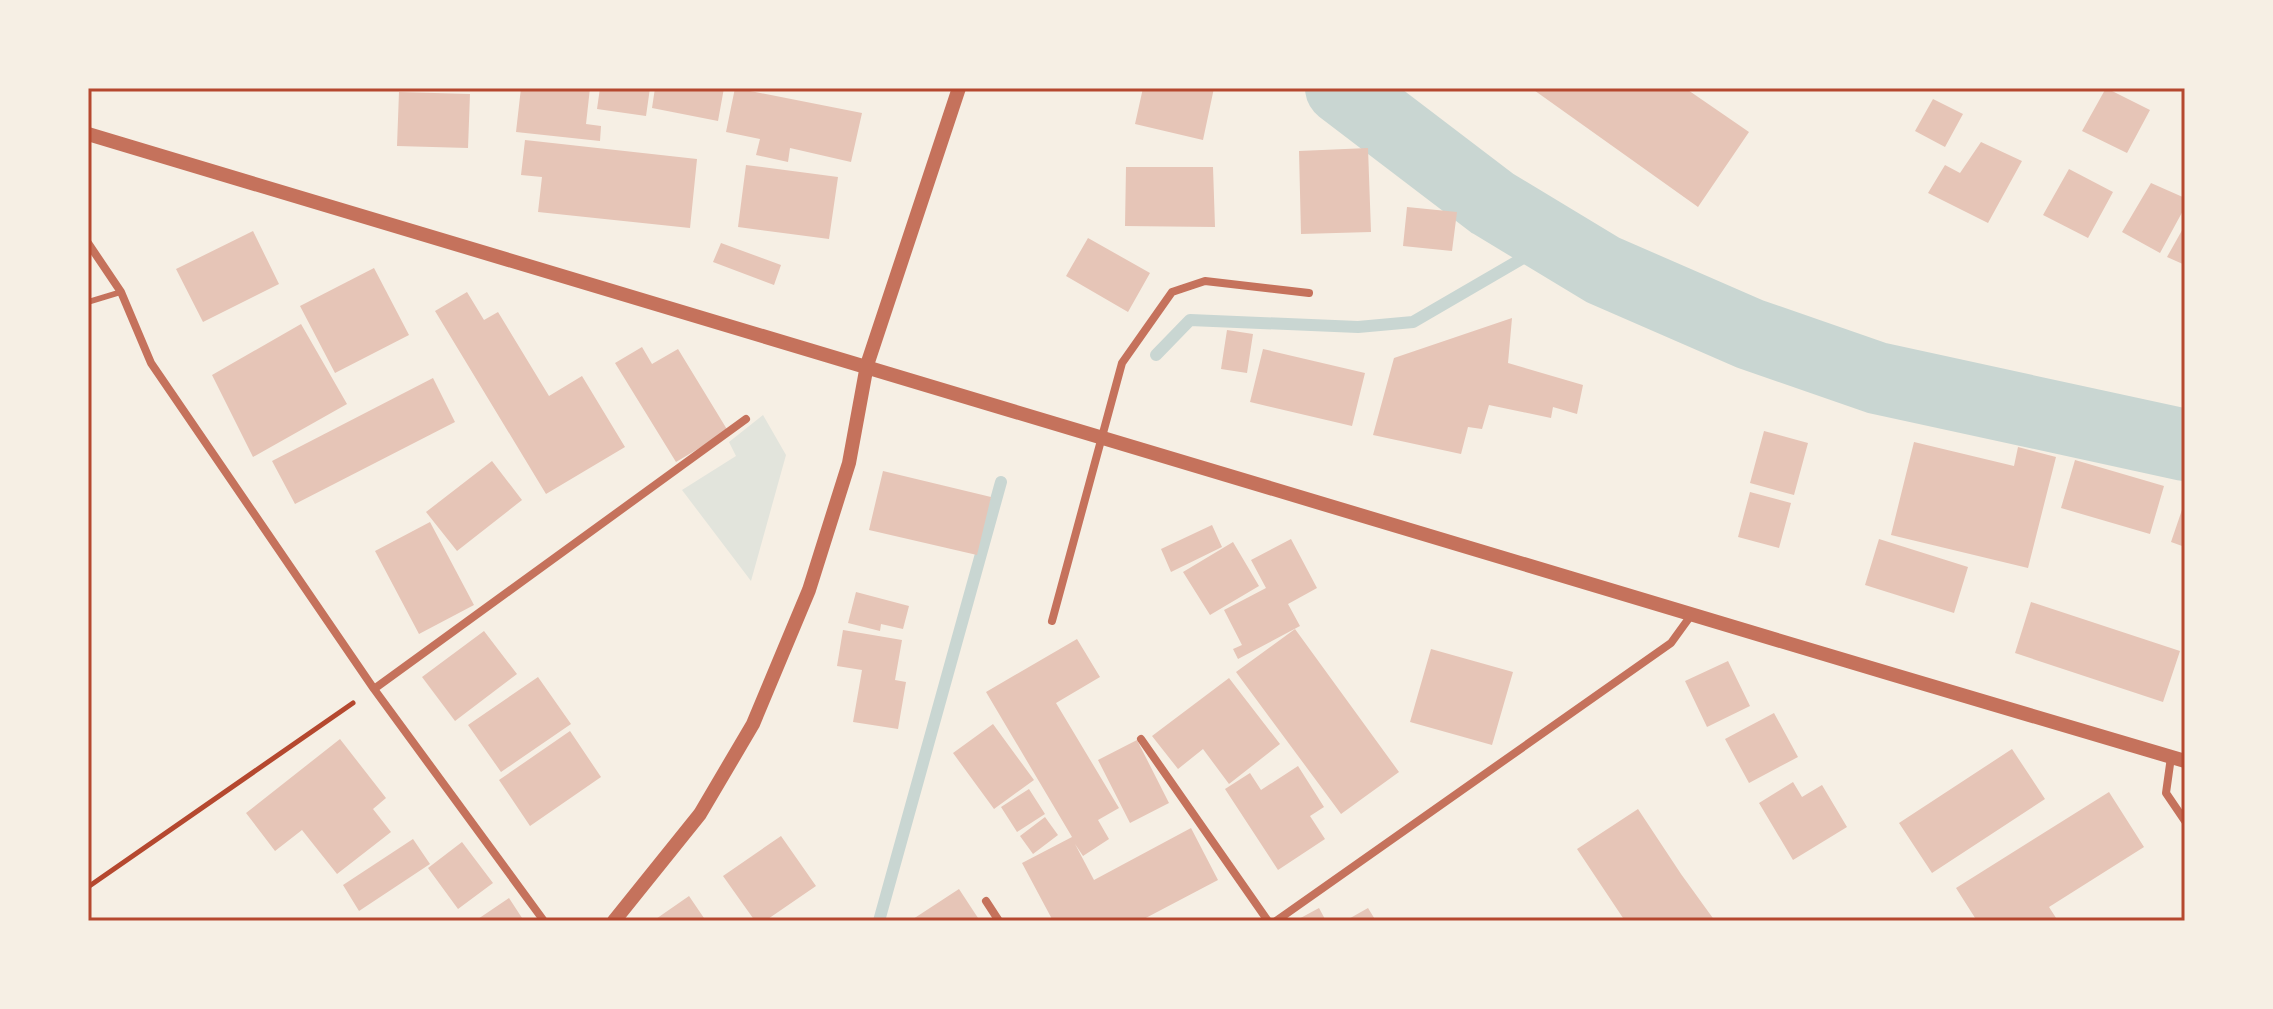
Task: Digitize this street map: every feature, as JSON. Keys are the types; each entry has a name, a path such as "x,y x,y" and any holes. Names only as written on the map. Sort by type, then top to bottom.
{"street":[{"path":"614,921 700,814 753,724 809,590 849,463 867,365 959,88"},
{"path":"88,134 867,365 1099,439 1693,612 2178,759 2166,793 2185,821"},
{"path":"88,243 121,292 151,363 374,689 544,921"},
{"path":"1052,621 1122,363 1172,292 1205,281 1309,293"},
{"path":"374,689 746,419"},
{"path":"1276,921 1671,643 1693,612"},
{"path":"1141,739 1268,921"},
{"path":"986,901 999,921"}],"lane":[{"path":"88,302 121,292"}],"path":[{"path":"88,887 374,689"}],"shaded area":[{"path":"763,415 786,455 751,581 682,490 736,456 729,442"}],"building":[{"path":"521,88 590,88 586,124 601,126 600,141 516,132"},
{"path":"600,88 650,88 646,116 597,109"},
{"path":"655,88 724,88 718,121 652,108"},
{"path":"735,88 862,113 851,162 790,148 788,162 756,155 760,139 726,132"},
{"path":"1143,88 1214,88 1203,140 1135,124"},
{"path":"1531,88 1685,88 1749,132 1698,207"},
{"path":"2106,88 2150,110 2127,153 2082,131"},
{"path":"399,92 470,94 468,148 397,146"},
{"path":"1933,99 1963,114 1945,147 1915,131"},
{"path":"525,140 697,159 690,228 538,212 542,177 521,175"},
{"path":"1981,142 2022,161 1988,223 1928,193 1945,165 1960,173"},
{"path":"1368,148 1371,232 1301,234 1299,151"},
{"path":"746,165 838,177 829,239 738,227"},
{"path":"1126,167 1213,167 1215,227 1125,226"},
{"path":"2069,169 2113,192 2088,238 2043,215"},
{"path":"2151,183 2185,198 2185,207 2160,253 2122,232"},
{"path":"1407,207 1457,212 1452,251 1403,246"},
{"path":"2185,225 2185,265 2167,257"},
{"path":"253,231 279,284 203,322 176,269"},
{"path":"1088,238 1150,273 1128,312 1066,276"},
{"path":"721,243 781,265 774,285 713,262"},
{"path":"374,268 409,335 335,373 300,306"},
{"path":"467,292 484,320 498,312 549,396 582,376 625,447 546,494 435,311"},
{"path":"1512,318 1508,363 1583,385 1577,414 1553,407 1551,418 1489,405 1482,429 1468,427 1461,454 1373,435 1394,358"},
{"path":"301,324 347,404 253,457 212,375"},
{"path":"1227,330 1253,334 1247,373 1221,369"},
{"path":"642,347 652,364 678,349 728,431 676,462 615,363"},
{"path":"1263,349 1365,373 1352,426 1250,402"},
{"path":"433,378 455,422 295,504 272,461"},
{"path":"1764,431 1808,443 1794,495 1750,483"},
{"path":"1914,442 2014,466 2018,447 2056,457 2028,568 1891,535"},
{"path":"2075,460 2164,486 2150,534 2061,508"},
{"path":"492,461 522,500 457,551 426,512"},
{"path":"883,471 991,497 977,555 869,530"},
{"path":"1750,492 1791,503 1779,548 1738,537"},
{"path":"2185,501 2185,547 2171,542"},
{"path":"430,522 474,605 419,634 375,551"},
{"path":"1212,525 1222,547 1171,572 1161,549"},
{"path":"1291,539 1317,588 1288,604 1300,626 1238,659 1233,649 1242,645 1224,610 1266,588 1251,560"},
{"path":"1879,539 1968,567 1954,613 1865,585"},
{"path":"1233,542 1259,586 1210,615 1183,572"},
{"path":"856,592 909,606 903,629 881,624 880,631 848,623"},
{"path":"2031,602 2180,651 2163,702 2015,653"},
{"path":"1295,629 1399,772 1341,814 1236,672"},
{"path":"843,630 902,640 895,680 906,682 898,729 853,722 862,670 837,666"},
{"path":"484,631 517,674 455,721 422,677"},
{"path":"1077,639 1100,677 1056,703 1119,808 1098,820 1109,839 1083,856 1075,844 1094,880 1191,828 1218,880 1140,921 1053,921 1022,863 1072,837 986,692"},
{"path":"1431,649 1513,672 1492,745 1410,722"},
{"path":"1728,661 1750,706 1707,727 1685,681"},
{"path":"538,677 571,724 501,772 468,725"},
{"path":"1229,678 1280,744 1229,784 1203,749 1178,769 1152,736"},
{"path":"1774,713 1798,757 1749,783 1725,739"},
{"path":"993,724 1034,780 994,809 953,753"},
{"path":"570,731 601,777 530,826 499,780"},
{"path":"340,739 386,798 373,809 391,832 337,874 302,830 275,851 246,813"},
{"path":"1137,740 1169,803 1130,823 1098,760"},
{"path":"2012,749 2045,799 1932,873 1899,823"},
{"path":"1298,766 1324,807 1310,816 1325,839 1278,870 1225,789 1250,773 1261,790"},
{"path":"1793,782 1802,797 1822,785 1847,827 1793,860 1759,803"},
{"path":"1029,789 1045,814 1017,832 1001,807"},
{"path":"2109,792 2144,847 2049,907 2058,921 1977,921 1956,888"},
{"path":"1638,809 1715,921 1625,921 1577,849"},
{"path":"1045,817 1058,835 1033,854 1020,836"},
{"path":"781,836 816,886 765,921 755,921 723,876"},
{"path":"413,839 430,864 359,911 343,885"},
{"path":"462,842 493,883 458,909 428,868"},
{"path":"959,889 980,921 910,921"},
{"path":"689,896 706,921 653,921"},
{"path":"509,898 524,921 475,921"},
{"path":"1319,908 1326,921 1295,921"},
{"path":"1368,908 1376,921 1345,921"}],"waterway":[{"path":"1341,88 1492,203 1603,270 1750,334 1877,378 2185,445"},
{"path":"1156,355 1190,320 1358,327 1413,322 1554,240"},
{"path":"879,921 1001,482"}]}
